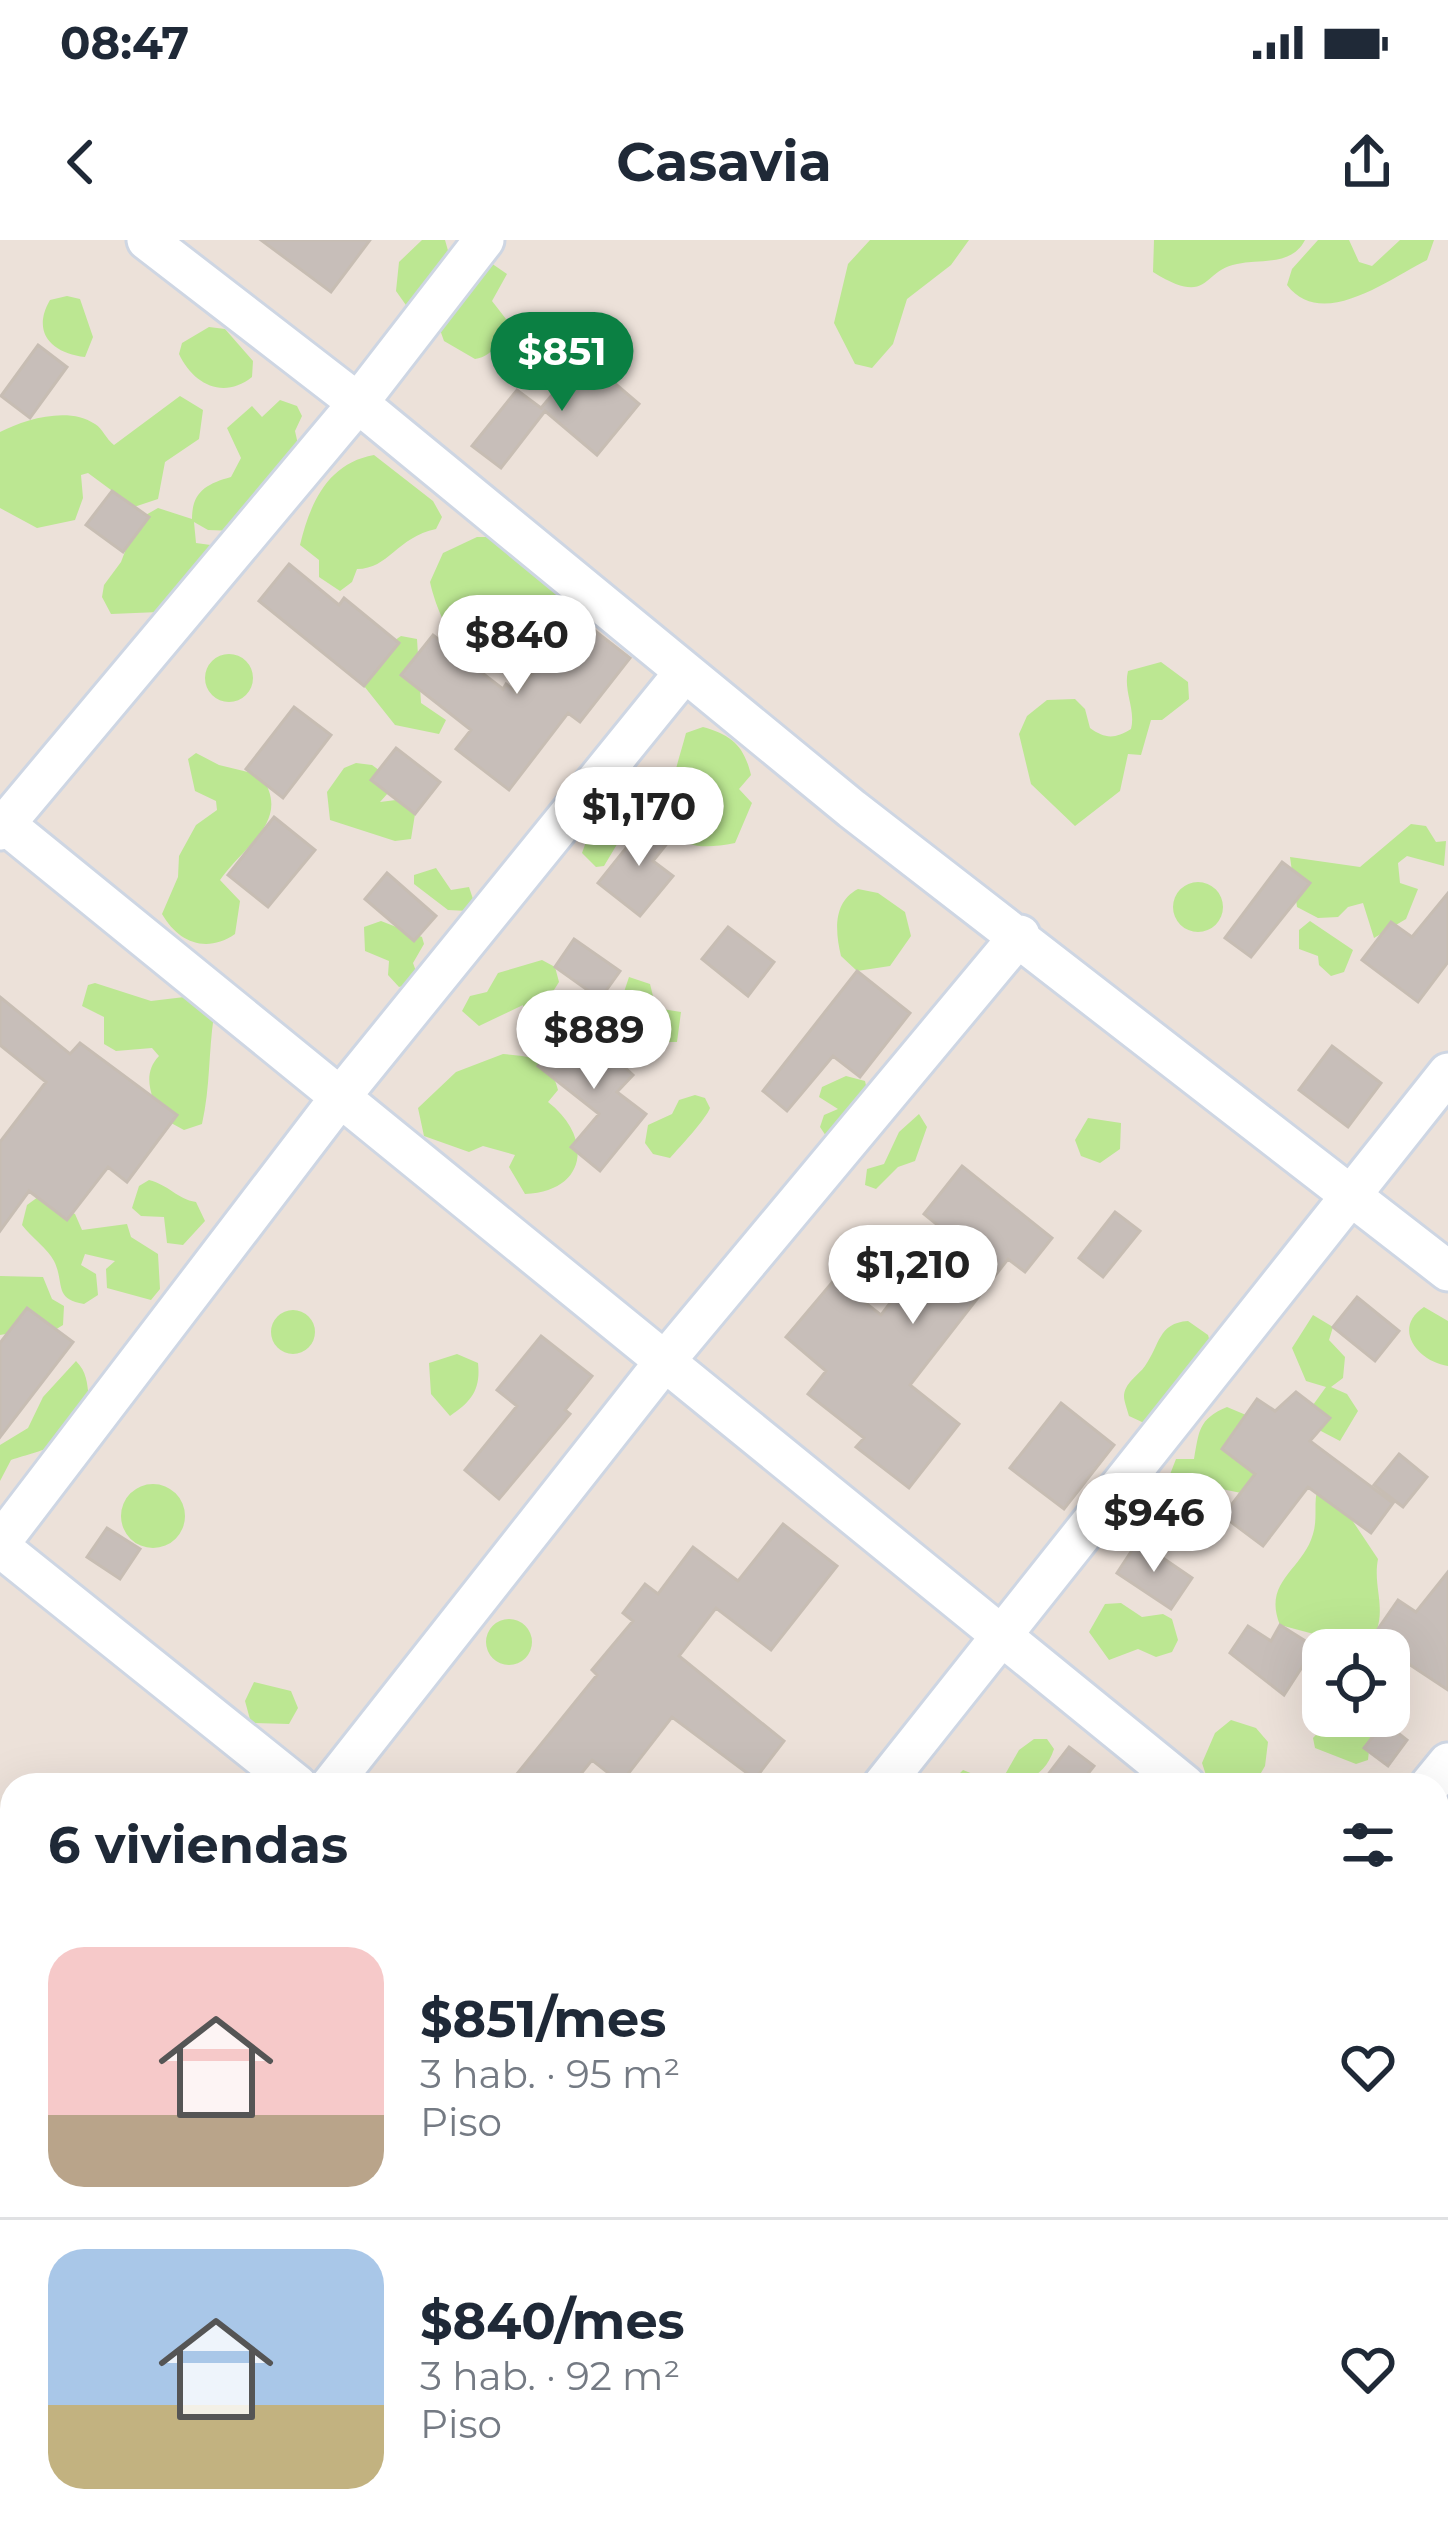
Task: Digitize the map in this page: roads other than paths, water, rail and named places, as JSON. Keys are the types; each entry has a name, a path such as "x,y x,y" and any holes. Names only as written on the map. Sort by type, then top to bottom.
{"street":[{"path":"147,240 358,404 683,674 1448,1271"},
{"path":"484,240 358,404 2,825 1170,1773"},
{"path":"282,1773 0,1545 340,1096 683,674"},
{"path":"340,1773 665,1361 1020,935"},
{"path":"894,1773 1348,1193 1448,1073"}]}
